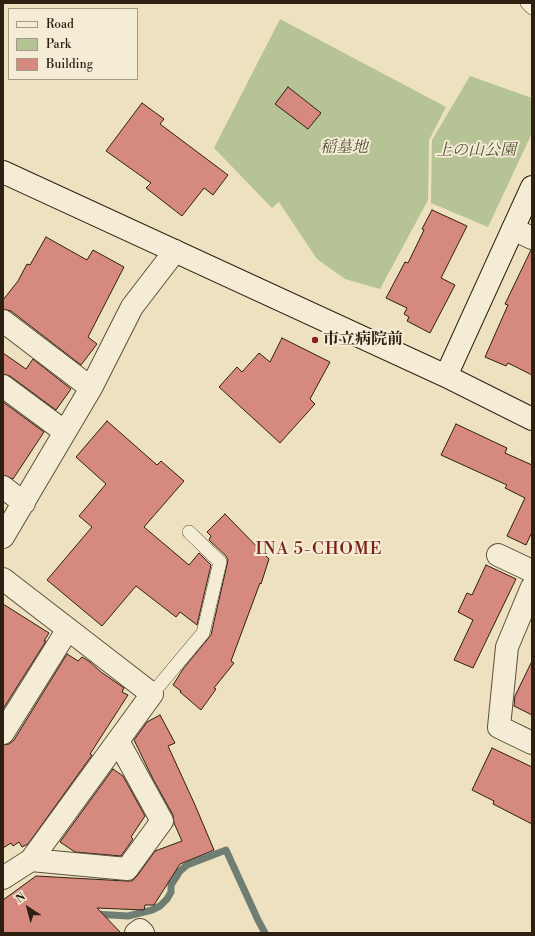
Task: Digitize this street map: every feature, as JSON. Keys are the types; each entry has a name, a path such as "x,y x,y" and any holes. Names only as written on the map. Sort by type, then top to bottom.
{"street":[{"path":"3,172 446,376 532,419"},
{"path":"446,376 532,187"},
{"path":"513,229 532,238"},
{"path":"3,537 90,388 132,307 175,251"},
{"path":"3,321 90,388"},
{"path":"3,386 65,432"},
{"path":"3,487 24,502"},
{"path":"498,556 532,571"},
{"path":"3,579 152,694 31,860 3,878"},
{"path":"532,587 507,647 499,727 532,742"},
{"path":"3,733 68,629"},
{"path":"31,860 127,870 162,821 118,741"},
{"path":"136,933 140,930 143,933"}],"lane":[{"path":"527,3 532,8"},
{"path":"152,694 204,633 220,562 189,532"}],"green space":[{"name":"稲墓地","path":"280,19 446,107 429,140 428,200 380,289 345,279 317,259 279,202 272,208 214,148"},
{"name":"上の山公園","path":"470,76 532,98 532,133 488,227 431,203 432,140"}],"building":[{"path":"288,87 321,113 308,129 275,104"},
{"path":"142,103 164,119 160,124 228,175 213,195 204,188 182,216 146,188 151,183 106,151"},
{"path":"432,210 467,226 441,278 455,285 430,333 407,321 409,317 404,314 407,308 386,298 405,262 408,263 424,230 422,229"},
{"path":"46,237 87,260 93,250 124,267 88,337 97,344 81,365 11,311 3,309 3,300 18,281 27,264 30,265"},
{"path":"531,250 532,375 508,363 506,366 485,357 508,305 505,304"},
{"path":"282,338 330,362 310,399 315,404 280,443 219,387 237,367 242,372 259,353 270,362"},
{"path":"3,353 26,369 33,359 71,389 56,410 10,376 3,374"},
{"path":"3,402 44,432 13,479 3,475"},
{"path":"107,421 157,465 161,461 184,481 144,527 189,565 199,553 211,565 197,625 180,612 176,617 136,586 102,626 47,580 92,527 79,516 106,484 76,457"},
{"path":"456,424 507,448 505,453 532,465 532,532 526,545 507,536 525,498 505,488 507,485 441,455"},
{"path":"225,514 269,559 261,584 260,583 231,661 234,663 214,688 216,689 201,710 173,685 183,669 211,635 228,560 226,556 209,540 211,536 207,532"},
{"path":"486,565 516,579 473,668 454,660 473,620 458,612 467,593 472,595"},
{"path":"3,604 49,633 44,641 46,641 3,709"},
{"path":"67,654 78,661 82,657 90,662 101,672 124,688 122,692 128,695 90,754 92,755 28,844 22,847 19,842 13,846 11,843 3,848 3,745 9,744 14,740"},
{"path":"532,661 532,715 514,706 515,696"},
{"path":"160,715 175,743 168,746 214,850 180,864 154,905 145,905 144,910 97,908 121,933 3,933 3,900 36,876 132,881 155,851 182,841 174,823 173,815 134,740 147,722"},
{"path":"492,748 532,767 532,824 493,804 494,801 472,790"},
{"path":"113,769 123,776 145,816 131,837 133,839 121,856 75,852 60,842"}],"waterway":[{"path":"94,914 128,916 152,910 160,906 167,899 171,892 171,885 180,871 187,865 226,850 265,933"}],"place":[{"name":"市立病院前","path":"315,340"}],"district":[{"name":"INA 5-CHOME","path":"319,550"}]}
